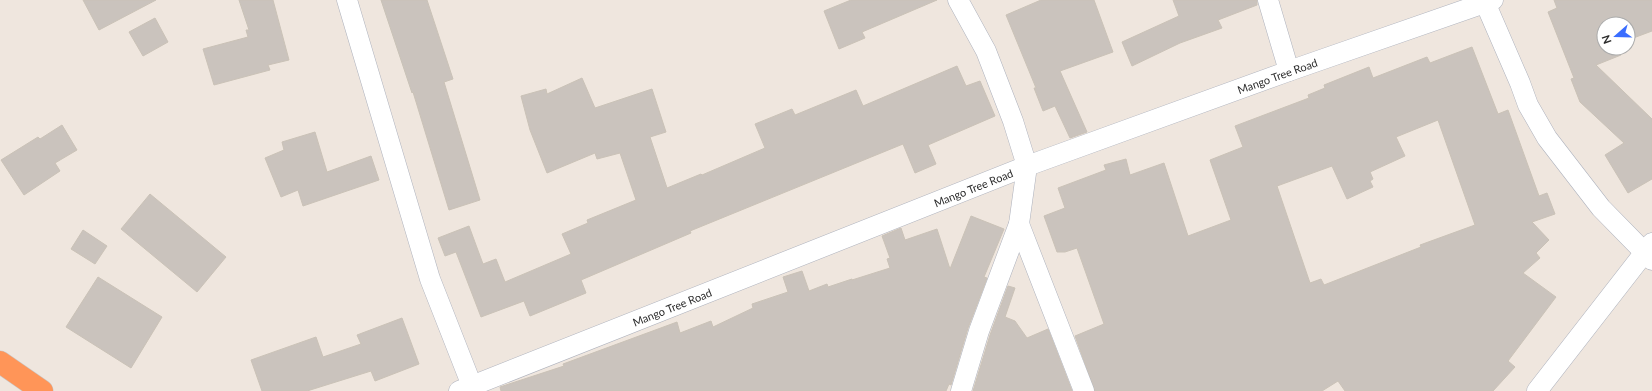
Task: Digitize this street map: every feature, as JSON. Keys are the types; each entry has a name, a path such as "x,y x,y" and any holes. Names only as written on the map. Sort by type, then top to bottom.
{"highway":[{"path":"0,362 42,391"}],"street":[{"path":"347,0 430,279 467,389"},
{"path":"958,0 986,52 1013,122 1027,166 1019,224 979,331 961,391"},
{"path":"1268,0 1290,71"},
{"path":"1487,1 1528,105 1547,138 1601,208 1650,252 1537,391"},
{"name":"Mango Tree Road","path":"467,389 1027,166 1487,1"},
{"path":"1019,224 1084,391"}],"building":[{"path":"83,0 156,0 99,30"},
{"path":"239,0 273,0 289,60 268,65 270,70 214,85 203,49 248,37 246,30 249,30"},
{"path":"381,0 427,0 453,79 444,82 480,200 449,210 413,92 412,93"},
{"path":"851,0 937,0 862,32 865,38 839,49 824,11"},
{"path":"1041,0 1094,0 1113,52 1060,71 1087,132 1070,138 1055,106 1043,111 1034,88 1036,88 1006,15"},
{"path":"1173,0 1257,0 1257,5 1218,20 1222,28 1180,43 1132,66 1122,42 1179,16"},
{"path":"1554,0 1652,0 1652,31 1636,37 1636,16 1596,16 1596,56 1618,56 1596,65 1652,119 1652,179 1628,193 1605,155 1624,143 1580,102 1571,79 1574,78 1548,12 1557,8"},
{"path":"155,18 168,42 143,56 129,32"},
{"path":"1472,47 1498,114 1508,110 1539,196 1547,193 1555,214 1532,222 1549,240 1536,253 1540,258 1523,273 1556,297 1508,361 1515,367 1493,391 1345,391 1338,381 1322,391 1095,391 1075,336 1104,324 1077,248 1065,252 1057,252 1044,216 1065,208 1058,188 1106,170 1104,165 1126,159 1130,175 1164,163 1188,236 1231,220 1210,160 1243,147 1235,126 1309,98 1308,95 1325,88 1324,85 1369,67 1373,78 1427,57 1430,63","holes":["1438,120 1475,225 1420,245 1421,247 1324,285 1321,279 1310,283 1277,186 1332,166 1347,199 1373,187 1370,181 1373,179 1370,172 1405,156 1396,137"]},
{"path":"957,66 966,86 980,81 995,116 928,145 936,164 915,173 903,144 690,231 691,233 581,280 586,293 530,316 524,301 481,317 456,252 445,256 438,238 469,226 483,264 496,259 505,282 571,254 562,234 588,223 587,220 636,200 620,153 597,159 595,153 547,173 530,130 521,96 546,89 547,94 582,78 595,108 652,89 666,132 650,137 667,188 765,148 755,124 792,109 795,115 856,90 863,106"},
{"path":"62,125 77,150 55,163 60,171 24,195 1,160 38,137 40,139"},
{"path":"315,132 327,172 371,156 379,180 303,206 298,190 281,197 265,158 284,150 282,142"},
{"path":"150,194 226,257 197,292 121,229"},
{"path":"971,216 1004,229 984,277 987,278 968,328 951,385 949,384 946,391 501,391 500,387 564,366 563,364 677,322 680,333 711,321 713,327 753,308 752,304 788,292 783,277 802,271 809,291 827,284 828,287 890,268 887,259 890,258 882,236 901,228 905,240 937,229 950,269"},
{"path":"83,230 107,246 95,264 71,249"},
{"path":"98,277 162,317 131,368 66,327"},
{"path":"1008,286 1015,288 1005,317 1015,321 1027,338 1048,329 1072,391 973,391 990,335"},
{"path":"402,318 419,364 375,381 371,371 307,391 262,391 251,360 316,337 323,357 361,344 357,335"}]}
